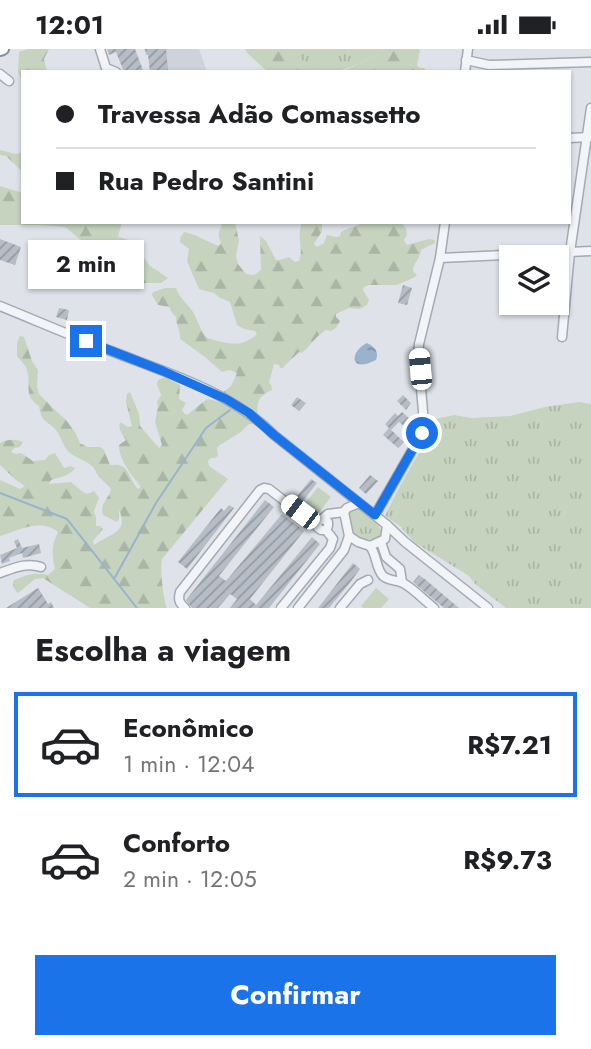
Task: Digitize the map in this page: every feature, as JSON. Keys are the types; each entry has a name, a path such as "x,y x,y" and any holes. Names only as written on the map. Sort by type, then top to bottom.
{"street":[{"path":"100,49 106,68 111,70"},
{"path":"465,70 468,49"},
{"path":"466,60 489,65 591,62"},
{"path":"0,74 9,81"},
{"path":"562,337 570,252 591,109"},
{"path":"571,138 589,137"},
{"path":"375,515 422,433 418,353 440,258 445,224"},
{"path":"570,252 591,251"},
{"path":"440,258 499,257"},
{"path":"0,306 163,371 226,399 249,413 488,608"},
{"path":"185,608 179,602 180,592 264,488 323,527 333,539 330,548 281,608"},
{"path":"341,489 347,499 348,533 344,550"},
{"path":"323,527 328,514 346,510 359,503"},
{"path":"387,525 383,540 386,557 400,569 402,582"},
{"path":"323,527 348,533 358,542 370,545 394,539 405,542"},
{"path":"298,608 344,550 358,542"},
{"path":"370,545 382,575 402,582 434,608"},
{"path":"377,561 386,557"},
{"path":"0,573 32,564 41,567"},
{"path":"343,607 360,584 368,580"}],"shaded area":[{"path":"152,49 199,49 206,70 154,70"}],"green space":[{"path":"49,49 44,59 47,70 21,70 21,79 18,72 19,52"},
{"path":"245,49 290,49 321,70 266,70"},
{"path":"290,49 384,49 344,70 321,70 302,60"},
{"path":"384,49 419,49 417,65 426,70 346,70"},
{"path":"0,150 21,153 21,170 6,156 0,155"},
{"path":"0,186 21,192 21,224 121,224 118,237 132,241 150,266 168,278 161,283 139,283 121,276 65,227 0,225"},
{"path":"219,224 235,224 239,241 236,256 238,264 246,274 254,275 261,270 260,236 266,241 276,260 289,257 295,262 299,261 302,224 322,224 322,231 314,244 317,247 324,243 327,235 340,236 343,230 359,224 402,224 406,228 407,235 404,240 407,245 429,239 435,240 435,243 421,250 413,268 417,275 415,277 397,285 364,287 369,300 367,305 360,309 349,308 336,314 340,321 336,328 322,332 283,368 274,364 269,383 272,390 259,400 258,415 222,393 231,386 237,373 230,370 222,372 180,339 176,317 169,307 158,305 152,295 153,292 165,288 176,288 207,338 239,343 257,334 237,325 230,302 214,293 199,289 187,261 189,249 180,242 184,232 219,246 222,225"},
{"path":"20,336 24,337 38,370 39,394 66,420 80,443 104,450 110,465 124,468 138,489 141,487 124,462 119,445 126,440 120,429 120,422 128,427 132,426 126,402 130,392 139,414 140,426 159,448 162,445 155,422 157,402 161,395 157,384 158,380 165,377 180,385 179,399 186,403 182,410 187,415 207,399 232,408 253,424 249,424 220,445 217,448 218,456 208,461 209,466 228,479 162,559 162,584 167,608 90,608 43,578 35,579 18,593 14,589 14,580 31,574 48,575 55,569 53,551 58,532 37,526 0,536 0,480 20,489 25,486 0,465 0,443 12,440 23,442 11,452 21,453 33,461 45,460 55,453 64,468 75,468 68,475 51,480 49,484 71,482 87,494 94,491 99,498 94,511 96,526 103,529 93,541 94,545 116,532 122,524 119,510 117,522 103,515 102,508 111,489 91,465 67,449 31,397 26,368 17,356"},
{"path":"579,402 591,404 591,608 506,608 475,584 469,576 414,542 400,526 385,516 424,445 430,423 435,419 454,415 471,418 510,416"},
{"path":"318,487 331,497 317,515 304,505"},
{"path":"356,507 377,523 381,536 366,539 352,534 348,513"},
{"path":"376,588 389,599 381,608 363,608 361,606"}],"water":[{"path":"367,343 376,350 376,360 367,364 356,363 357,351"}],"building":[{"path":"107,49 135,49 143,70 123,70 116,52 109,55"},
{"path":"145,49 166,49 168,70 150,70"},
{"path":"0,239 21,247 15,265 0,260"},
{"path":"403,285 412,288 407,305 398,303"},
{"path":"59,308 69,310 67,320 56,317"},
{"path":"403,395 411,403 406,410 397,401"},
{"path":"297,397 306,403 299,411 291,405"},
{"path":"402,412 409,418 407,423 404,426 399,422 391,430 385,424 395,413 398,416"},
{"path":"389,428 404,442 398,448 383,435"},
{"path":"370,475 378,481 366,494 359,488"},
{"path":"311,479 317,483 303,501 297,496"},
{"path":"265,500 274,507 219,576 226,581 282,514 304,531 250,599 256,605 312,537 320,544 269,608 230,608 237,599 230,594 218,608 192,608 186,600"},
{"path":"229,505 234,508 187,569 178,562 221,508 224,511"},
{"path":"18,539 22,548 39,544 41,553 23,558 22,553 2,564 0,555 17,548 14,541"},
{"path":"353,563 360,569 349,584 329,608 318,608"},
{"path":"419,575 459,608 444,608 413,582"},
{"path":"38,588 48,604 51,602 54,608 6,608"}],"waterway":[{"path":"114,579 156,503 206,428 230,410"},
{"path":"0,493 67,519 137,608"}],"route":[{"path":"86,341 226,399 249,413 375,515 422,433"}]}
